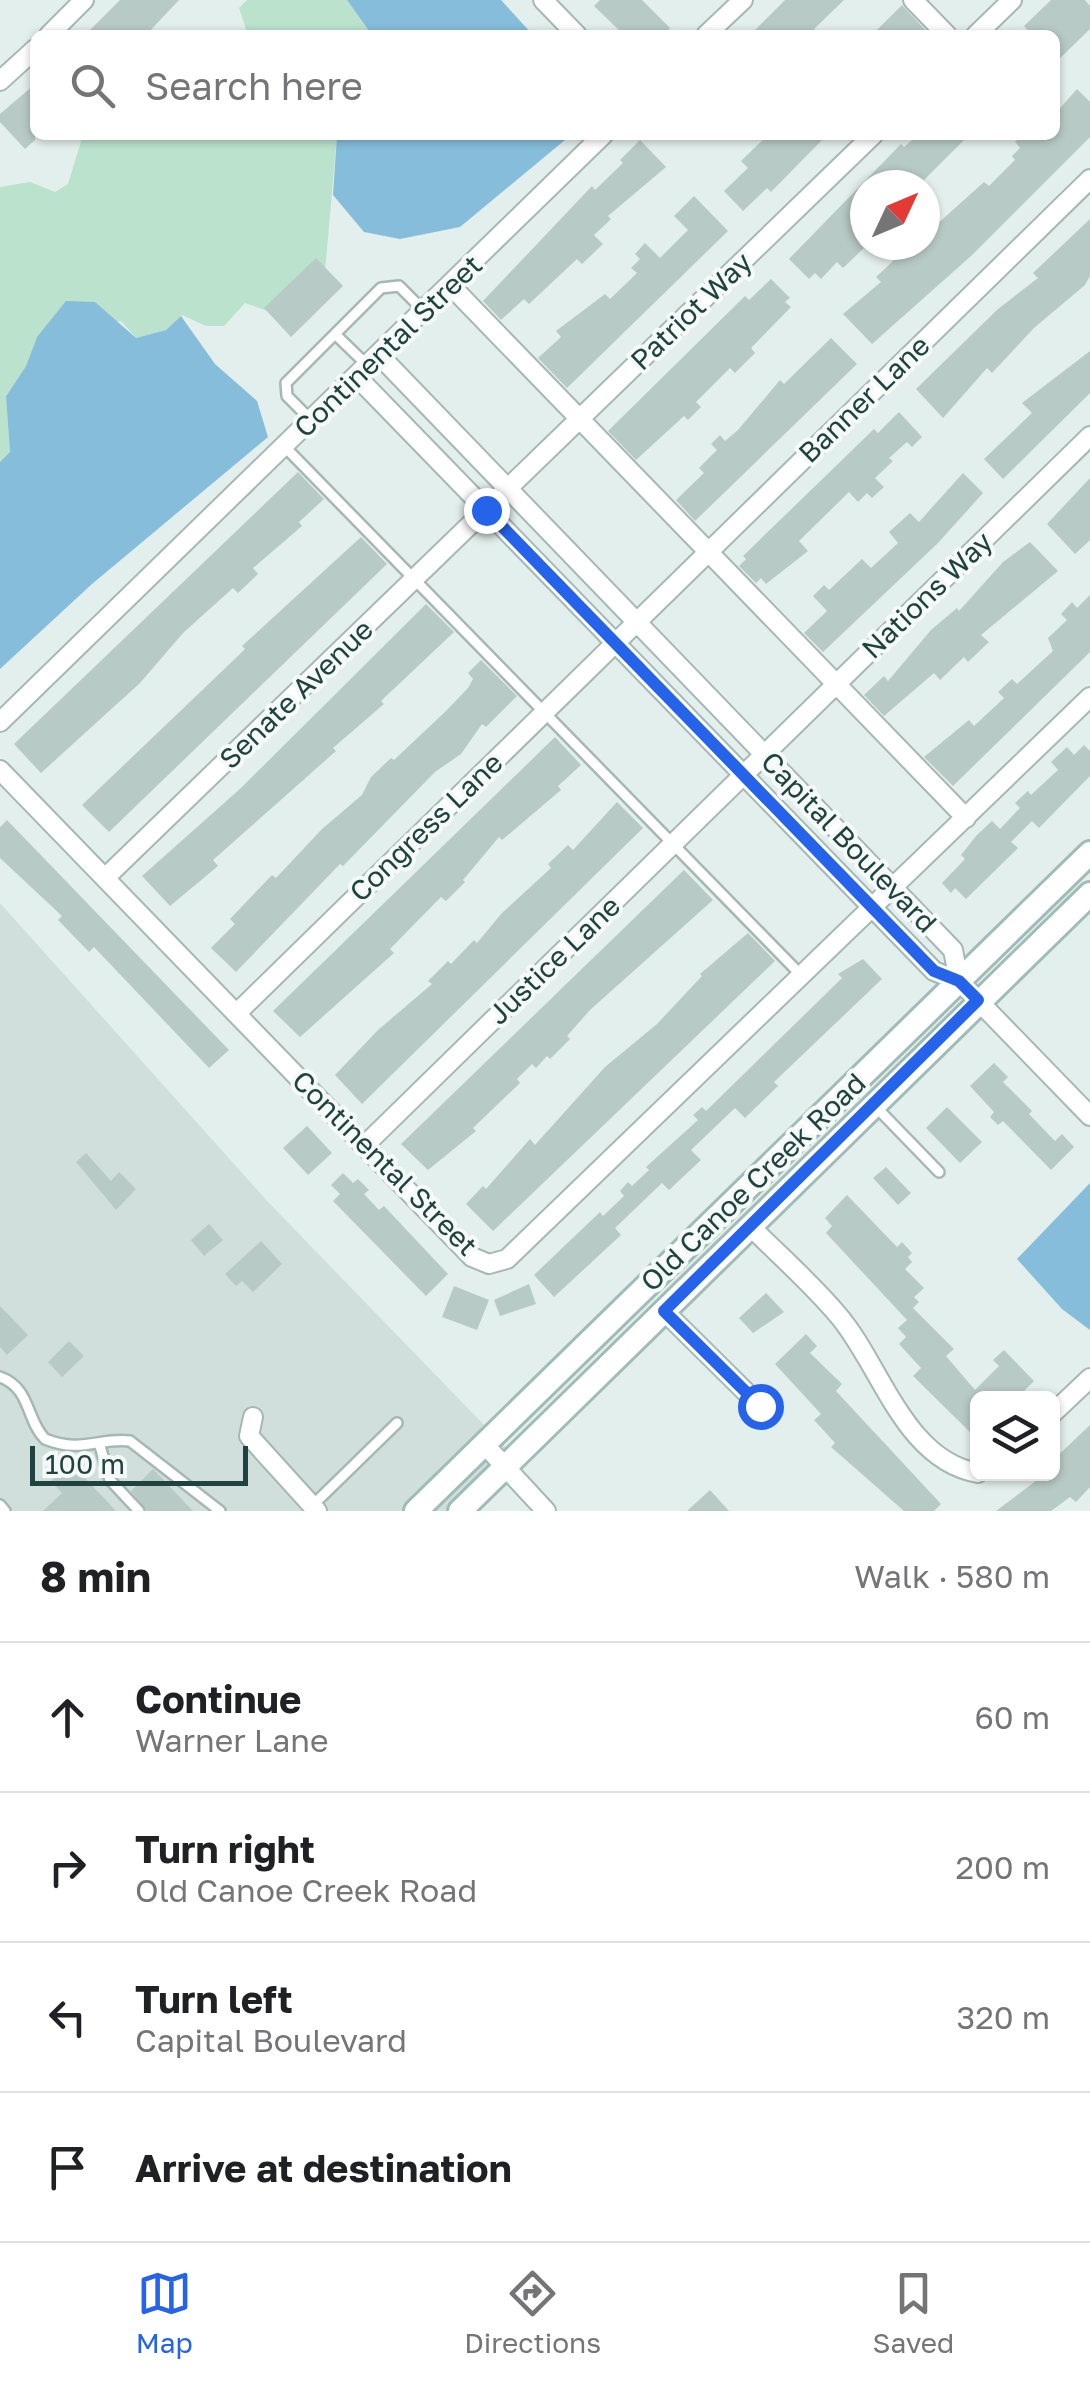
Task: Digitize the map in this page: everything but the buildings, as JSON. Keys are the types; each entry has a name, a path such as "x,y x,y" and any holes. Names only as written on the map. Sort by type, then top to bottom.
{"main road":[{"name":"Old Canoe Creek Road","path":"416,1511 1090,853"},
{"name":"Old Canoe Creek Road","path":"460,1511 1090,894"}],"street":[{"path":"54,30 84,0"},
{"path":"543,0 572,30"},
{"path":"711,30 743,0"},
{"path":"913,0 942,30"},
{"path":"981,30 1012,0"},
{"path":"0,81 30,54"},
{"name":"Continental Street","path":"0,722 598,140"},
{"name":"Patriot Way","path":"486,510 868,140"},
{"name":"Banner Lane","path":"614,642 1090,179"},
{"path":"450,285 966,818"},
{"name":"Capital Boulevard","path":"368,366 508,488 637,620 953,950 959,981"},
{"name":"Capital Boulevard","path":"368,366 486,510 934,971 959,981"},
{"name":"Nations Way","path":"743,775 1090,436"},
{"name":"Senate Avenue","path":"104,878 486,510"},
{"name":"Congress Lane","path":"238,1012 614,642"},
{"name":"Continental Street","path":"0,770 472,1257 490,1264 507,1259 1090,697"},
{"name":"Justice Lane","path":"365,1145 743,775"},
{"path":"959,981 1090,1116"},
{"path":"750,1226 836,1313 864,1348 886,1398 952,1469 970,1472"},
{"path":"664,1311 760,1406"},
{"path":"1060,1406 1090,1378"},
{"path":"252,1417 250,1436 315,1508"},
{"path":"484,1444 546,1511"}],"lane":[{"path":"312,421 284,389 335,334 387,284 400,286 424,311"},
{"path":"335,334 368,366"},
{"path":"285,447 802,976"},
{"path":"874,1104 939,1172"},
{"path":"0,1377 30,1404 34,1425 45,1439 100,1446 115,1439 130,1441 220,1511"},
{"path":"315,1508 397,1423"},
{"path":"100,1446 110,1480 139,1511"}],"shaded area":[{"path":"0,903 270,1204 489,1430 405,1511 0,1511"},
{"path":"499,1440 510,1452 450,1511 426,1511"}],"green space":[{"path":"247,0 347,0 368,30 246,30 239,8"},
{"path":"81,140 337,140 325,272 285,317 245,303 224,326 206,326 182,315 166,330 136,338 121,321 37,337 26,366 6,395 10,453 0,462 0,187 30,182 55,192 68,184"}],"water":[{"path":"347,0 501,0 528,30 368,30"},
{"path":"337,140 565,140 460,227 400,239 364,232 333,195"},
{"path":"66,301 95,302 136,338 166,330 181,316 215,364 257,401 268,437 92,584 0,669 0,462 10,452 6,396 26,366 37,337"},
{"path":"1090,1183 1090,1330 1062,1309 1017,1259"}],"route":[{"path":"486,510 934,971 959,981 978,1000 664,1311 760,1406"}]}
